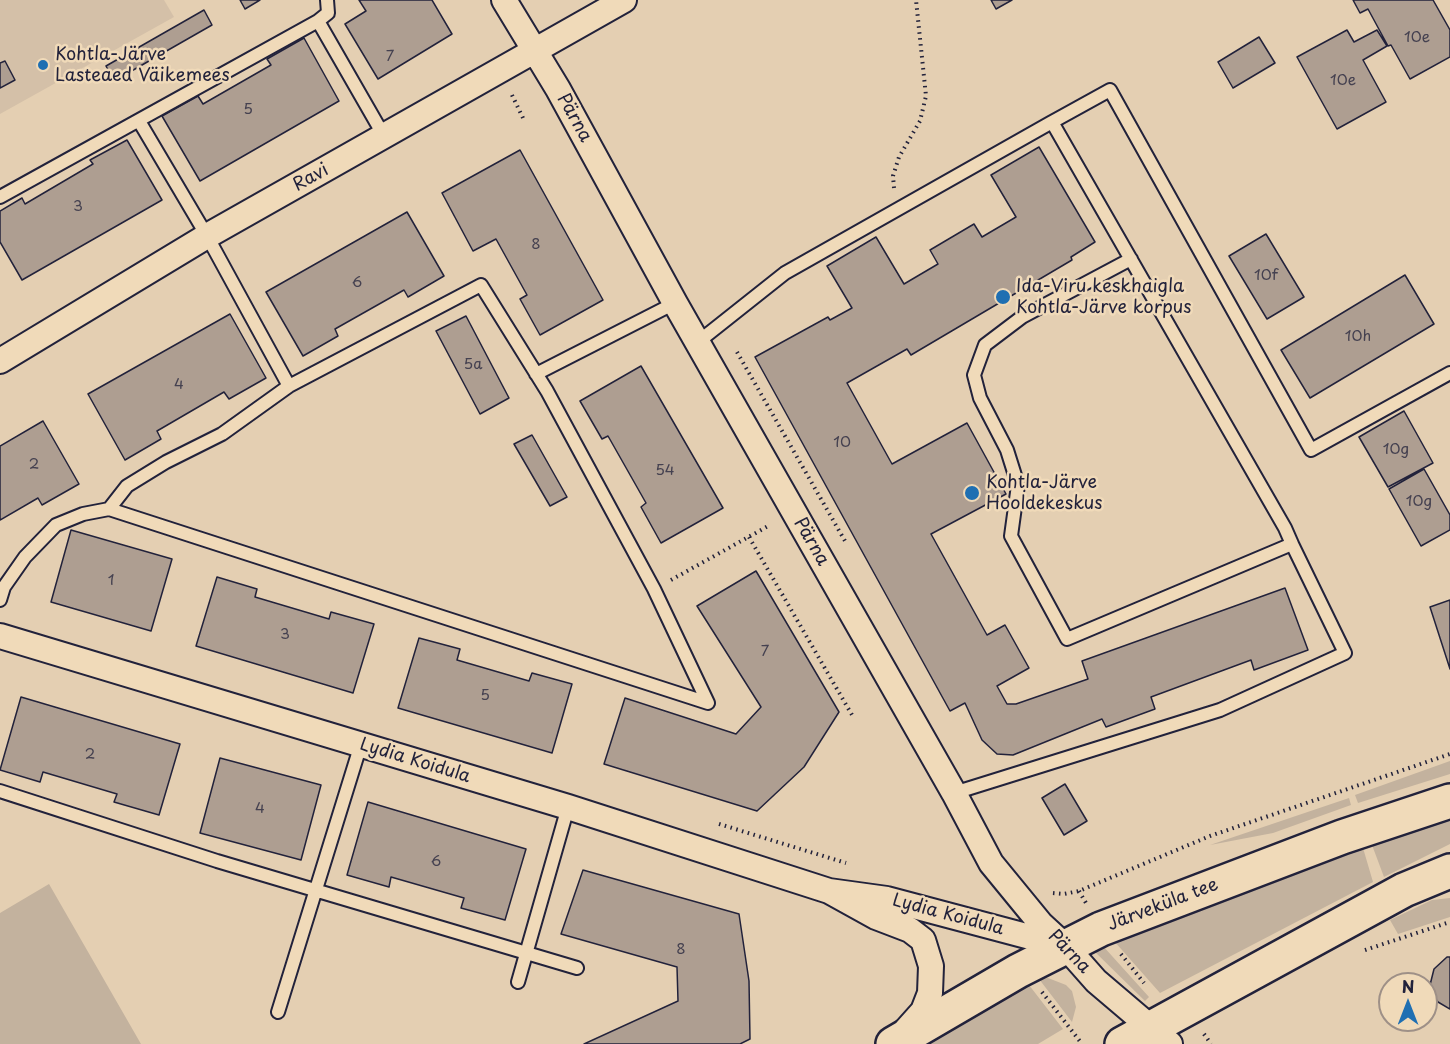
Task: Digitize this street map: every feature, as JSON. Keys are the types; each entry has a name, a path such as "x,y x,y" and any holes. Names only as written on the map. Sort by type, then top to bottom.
{"main road":[{"name":"Järveküla tee","path":"893,1044 1018,971 1101,928 1342,837 1450,801"},
{"path":"1122,1044 1166,1029 1404,890 1450,872"}],"street":[{"name":"Pärna","path":"504,0 536,51 675,303 954,793 991,863 1041,924 1066,947 1096,981 1166,1029"},
{"name":"Ravi","path":"0,361 207,236 624,0"},
{"name":"Lydia Koidula","path":"0,636 568,807 828,891 876,917 910,930 923,940 927,948 932,975 927,1002 916,1020 887,1044"},
{"name":"Lydia Koidula","path":"828,891 887,898 1066,947"}],"lane":[{"path":"0,197 318,21 328,13 327,0"},
{"path":"318,21 384,136"},
{"path":"698,342 785,273 1110,90 1311,450 1450,373"},
{"path":"139,121 207,236 288,386"},
{"path":"954,793 1220,710 1345,653 1285,528 1052,122"},
{"path":"1131,259 1022,317 985,345 974,375 980,398 1008,450 1018,485 1011,536 1067,639 1292,544"},
{"path":"0,600 4,587 25,557 56,525 83,514 109,509 708,703 654,589 536,374 481,285 288,386 222,434 166,462 127,486 109,509"},
{"path":"536,374 675,303"},
{"path":"278,1012 361,744"},
{"path":"0,791 217,861 577,968"},
{"path":"518,982 568,807"}],"path":[{"path":"900,209 893,176 899,157 920,121 926,96 916,0"},
{"path":"511,92 523,118"},
{"path":"654,589 772,524 767,514"},
{"path":"749,537 852,715"},
{"path":"1047,889 1052,893 1064,894 1078,891 1210,836 1450,754"},
{"path":"1078,891 1101,928 1154,995 1166,1029 1204,1034 1211,1044"}],"shaded area":[{"name":"Kohtla-Järve Lasteaed Väikemees","path":"0,0 164,0 174,17 0,114"},
{"path":"1450,761 1450,774 1358,803 1355,795"},
{"path":"1349,798 1351,805 1273,833 1210,845"},
{"path":"1450,817 1450,844 1384,877 1372,845"},
{"path":"1363,848 1373,882 1160,993 1114,941 1313,864"},
{"path":"49,884 141,1044 0,1044 0,913"},
{"path":"1450,898 1450,917 1398,934 1390,920 1432,900"},
{"path":"1103,946 1149,997 1145,1001 1094,951"},
{"path":"1048,978 1066,985 1072,991 1076,1007 1072,1022 1039,979"},
{"path":"1029,985 1063,1029 1038,1044 921,1044"}],"building":[{"path":"240,0 260,0 245,9"},
{"path":"359,0 432,0 452,34 378,79 345,24 366,11"},
{"path":"991,0 1012,0 996,9"},
{"path":"1353,0 1433,0 1450,30 1450,57 1410,79 1391,45 1388,46 1368,9 1360,13"},
{"path":"204,10 212,25 114,81 106,66"},
{"path":"1347,30 1354,42 1377,30 1387,46 1363,60 1386,102 1337,129 1297,57"},
{"path":"1259,37 1275,63 1233,88 1218,62"},
{"path":"304,38 339,101 200,181 162,116 198,96 203,104 271,65 267,59"},
{"path":"5,61 15,80 0,88 0,63"},
{"path":"127,140 162,200 22,280 0,242 0,211 22,198 25,204 93,164 90,160"},
{"path":"1039,147 1095,242 1071,257 1072,260 911,355 907,349 847,383 892,464 967,423 1006,494 931,534 987,635 1005,625 1029,668 997,686 1007,704 1016,704 1088,679 1082,661 1285,588 1308,650 1254,670 1251,660 1151,697 1155,709 1106,727 1102,719 1013,755 997,754 982,740 965,703 950,711 755,357 828,317 830,320 852,308 827,266 876,237 904,284 938,264 930,250 974,224 982,237 1016,217 991,175"},
{"path":"520,150 603,300 540,335 520,299 527,295 496,239 473,251 442,193"},
{"path":"407,212 444,276 408,297 404,290 335,329 338,336 303,356 266,292"},
{"path":"1266,234 1304,297 1267,319 1229,256"},
{"path":"1405,275 1434,324 1310,398 1281,350"},
{"path":"230,314 266,378 229,399 224,392 157,431 161,439 125,460 88,394"},
{"path":"466,316 509,398 480,414 436,331"},
{"path":"641,366 723,508 661,543 641,507 646,503 608,436 602,439 580,401"},
{"path":"1404,411 1433,463 1388,487 1359,437"},
{"path":"43,421 79,484 42,505 38,498 0,520 0,446"},
{"path":"532,435 567,497 550,506 514,444"},
{"path":"1424,469 1450,515 1450,530 1421,546 1389,489"},
{"path":"71,530 172,559 151,631 51,602"},
{"path":"756,571 839,712 804,767 757,811 604,764 625,698 736,734 761,707 697,606"},
{"path":"217,577 257,589 255,597 329,619 331,612 374,624 353,693 196,646"},
{"path":"1450,600 1450,669 1430,607"},
{"path":"419,638 460,649 457,660 529,681 532,673 572,684 552,753 398,708"},
{"path":"21,697 180,744 159,815 114,802 117,794 43,772 40,782 0,770"},
{"path":"220,758 321,785 301,860 200,833"},
{"path":"1065,784 1087,821 1064,835 1042,798"},
{"path":"368,802 526,849 505,920 461,908 464,898 391,877 389,887 347,875"},
{"path":"583,870 739,914 749,981 750,1039 740,1044 584,1044 678,1001 677,967 561,934"},
{"path":"1450,957 1450,1009 1438,1002 1438,972 1433,972"}],"place":[{"name":"Kohtla-Järve Lasteaed Väikemees","path":"43,65"},
{"name":"Ida-Viru keskhaigla Kohtla-Järve korpus","path":"1003,297"},
{"name":"Kohtla-Järve Hooldekeskus","path":"972,493"}]}
